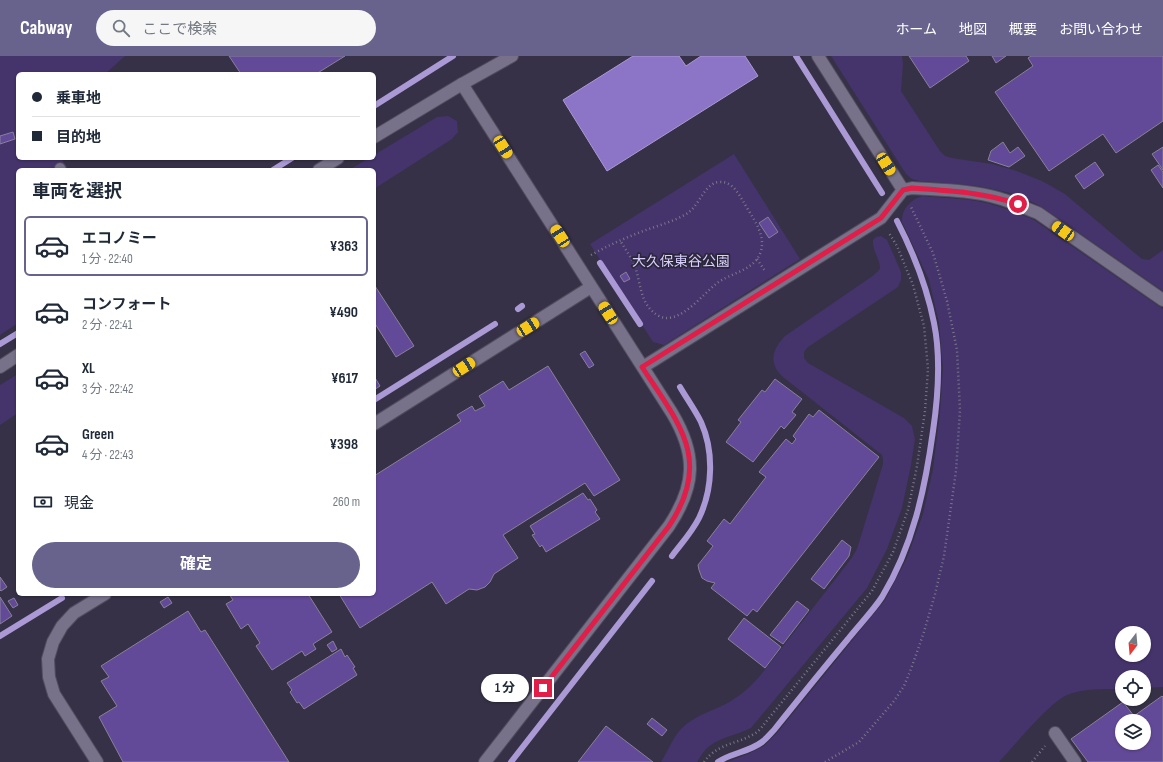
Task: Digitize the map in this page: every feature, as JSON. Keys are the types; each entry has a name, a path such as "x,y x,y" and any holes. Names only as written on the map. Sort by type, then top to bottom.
{"street":[{"path":"376,135 512,56"},
{"path":"818,56 903,190"},
{"path":"462,84 682,430 688,450 690,470 687,490 680,509 669,526 485,762"},
{"path":"322,168 335,160"},
{"path":"642,367 881,218 903,190 912,188 976,193 1018,204 1038,214 1163,300"},
{"path":"376,423 592,287"},
{"path":"0,367 16,356"},
{"path":"97,762 54,694 49,677 48,659 53,642 62,626 74,613 102,596"},
{"path":"1055,733 1075,762"}],"path":[{"path":"589,257 620,240 669,222 688,213 701,199 704,191 710,185 717,182 725,182 732,186 737,192 760,231 762,244 759,256 750,266 717,283 694,304 678,315 672,318 665,318 658,316 647,304 639,286 638,277 632,260 620,240"},
{"path":"825,762 859,742 894,701 911,669 924,632 942,563 956,471 960,410 957,350 947,301 933,253 903,190"},
{"path":"704,762 710,754 723,746 742,740 755,733 765,723 872,591 893,552 908,510 917,466 925,411 928,368 924,326 913,285 897,246 881,218"}],"green space":[{"path":"0,56 125,56 107,72 16,72 16,160 62,160 68,168 16,168 16,324 0,335"},
{"path":"831,56 902,56 903,64 901,91 940,151 945,156 992,164 1017,171 1042,181 1065,194 1142,259 1149,260 1163,250 1163,291 1042,207 1026,199 1009,193 978,186 912,179 906,174"},
{"path":"448,116 457,121 458,132 452,139 376,188 376,168 352,168 366,160 376,160 376,154 437,117"},
{"name":"大久保東谷公園","path":"734,154 800,259 664,345 653,342 590,244"},
{"path":"923,196 983,202 1034,220 1163,309 1163,687 1151,688 1151,670 1115,670 1115,689 1087,690 1067,695 1042,715 999,762 727,762 764,746 777,733 885,600 907,558 923,514 933,469 940,412 943,368 939,323 929,280 902,222 905,209 915,200"},
{"path":"881,236 887,240 901,272 901,280 898,287 808,347 804,352 804,358 808,363 904,418 912,426 915,439 911,465 902,508 887,549 867,588 751,728 721,739 711,745 697,762 661,762 673,740 687,723 735,698 746,690 759,677 851,559 857,549 883,464 882,455 783,377 778,372 773,358 777,346 785,336 874,275 880,269 873,240 876,237"},
{"path":"16,375 16,414 0,425 0,385"}],"shaded area":[{"path":"633,56 679,56 686,66 701,56 745,56 758,76 607,171 563,100"}],"building":[{"path":"229,56 345,56 319,72 240,72"},
{"path":"909,56 966,56 969,61 930,88"},
{"path":"992,56 1006,56 996,63"},
{"path":"1031,56 1163,56 1163,121 1116,153 1103,134 1049,171 995,92 1033,66 1028,58"},
{"path":"13,132 15,139 0,144 0,136"},
{"path":"1003,142 1010,153 1018,147 1025,156 1009,167 988,160 991,151"},
{"path":"1163,147 1163,170 1152,154"},
{"path":"1095,162 1104,175 1084,189 1075,176"},
{"path":"1158,165 1163,172 1163,188 1151,170"},
{"path":"768,217 778,232 769,238 759,223"},
{"path":"626,272 630,279 624,282 620,276"},
{"path":"376,288 414,346 396,357 376,325"},
{"path":"585,351 594,365 589,368 580,354"},
{"path":"548,366 620,480 594,496 585,483 503,535 518,558 494,574 490,582 485,587 477,590 469,589 446,604 432,582 360,628 340,596 376,596 376,475 461,421 457,415 472,406 475,411 485,406 479,396 503,381 509,390"},
{"path":"376,379 380,386 376,389"},
{"path":"775,379 802,399 792,412 796,415 784,429 781,426 753,462 726,442 741,422 738,420 762,390 765,392"},
{"path":"819,410 879,457 757,612 753,609 747,616 711,588 715,583 702,578 698,565 713,546 707,541 724,519 730,524 766,477 759,472 786,439 792,444 796,439 793,436 809,414 813,417"},
{"path":"583,493 588,500 590,499 597,510 595,512 600,519 546,552 542,545 540,547 532,535 535,534 530,526"},
{"path":"842,540 851,547 849,556 824,589 811,579"},
{"path":"0,577 7,587 1,591 0,590"},
{"path":"230,596 309,596 332,632 313,644 316,649 305,656 302,651 272,670 256,646 260,643 248,624 241,629 226,604 233,600"},
{"path":"0,597 12,616 0,624"},
{"path":"168,597 172,603 164,608 160,602"},
{"path":"14,598 18,605 13,608 8,601"},
{"path":"797,601 809,610 783,644 770,635"},
{"path":"188,611 201,632 205,630 289,762 123,762 99,717 117,706 101,681 109,677 101,666"},
{"path":"744,618 781,647 765,668 728,639"},
{"path":"333,641 337,649 332,652 327,645"},
{"path":"341,649 345,657 347,655 355,667 353,668 357,675 304,709 299,702 297,703 290,692 292,690 287,683"},
{"path":"1162,696 1163,697 1163,762 1088,762 1071,739 1117,706 1126,706 1132,714 1115,714 1115,750 1151,750 1151,714 1137,714 1148,706 1151,706 1151,704"},
{"path":"652,718 667,730 662,736 647,724"},
{"path":"606,726 653,762 578,762"}],"waterway":[{"path":"376,105 453,56"},
{"path":"796,56 882,193"},
{"path":"276,168 289,160"},
{"path":"718,762 757,745 764,741 774,730 878,603 893,578 910,537 922,496 930,453 935,418 938,377 938,349 934,323 924,284 897,221"},
{"path":"600,263 640,324"},
{"path":"518,309 522,306"},
{"path":"376,399 495,324"},
{"path":"0,344 16,334"},
{"path":"672,556 690,533 704,507 710,470 710,457 705,433 699,418 680,387"},
{"path":"511,762 652,581"},
{"path":"0,636 62,598"}],"route":[{"path":"543,688 669,526 680,509 687,490 690,470 688,450 682,430 642,367 881,218 903,190 912,188 976,193 1018,204"}]}
